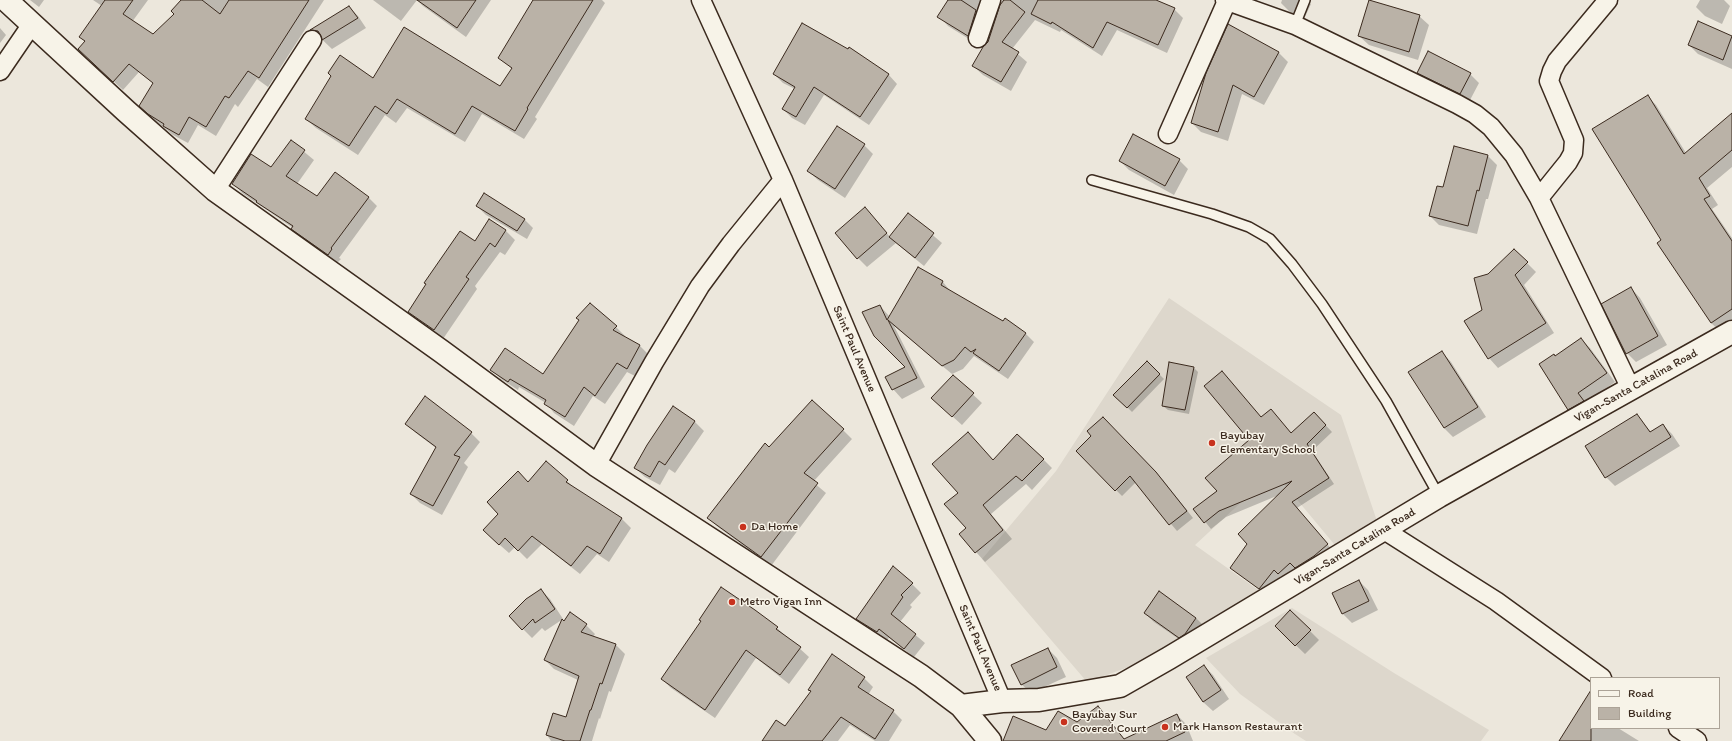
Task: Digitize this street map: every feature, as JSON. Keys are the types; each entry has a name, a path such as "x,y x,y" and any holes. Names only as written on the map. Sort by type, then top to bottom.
{"main road":[{"path":"6,0 126,111 215,190 441,351 596,465 921,676 960,706 990,741"},
{"name":"Vigan-Santa Catalina Road","path":"960,706 1002,701 1039,700 1120,686 1439,496 1732,332"}],"street":[{"name":"Saint Paul Avenue","path":"701,0 783,180 1002,701"},
{"path":"978,38 991,0"},
{"path":"1168,134 1226,0 1295,25 1457,104 1475,114 1491,127 1514,155 1540,198 1630,389"},
{"path":"1540,198 1568,162 1573,153 1574,140 1549,80 1552,71 1557,61 1608,0"},
{"path":"1,68 32,24"},
{"path":"215,190 312,40"},
{"path":"596,465 654,362 700,286 731,244 783,180"},
{"path":"1384,530 1496,602 1601,677"},
{"path":"1679,729 1697,741"}],"lane":[{"path":"1295,25 1305,0"},
{"path":"1092,180 1212,214 1249,227 1270,239 1292,264 1322,304 1386,401 1439,496"}],"shaded area":[{"path":"1169,298 1341,415 1378,524 1339,550 1274,472 1195,545 1264,594 1154,658 1087,682 982,559 1056,471"},
{"path":"1292,608 1394,673 1489,730 1481,741 1306,741 1240,694 1206,658"}],"building":[{"path":"105,0 133,0 123,14 153,34 174,14 171,11 181,0 202,0 220,14 229,0 309,0 259,78 248,71 229,98 225,96 206,127 189,117 179,135 163,126 164,124 148,114 139,106 153,83 129,64 113,82 78,49 85,41 79,37"},
{"path":"417,0 476,0 457,28"},
{"path":"533,0 593,0 527,108 528,109 515,131 472,106 455,134 397,99 387,114 375,106 349,146 305,119 331,76 328,73 340,55 373,78 404,27 500,86 512,68 498,58"},
{"path":"948,0 961,0 976,10 968,36 937,17"},
{"path":"1004,0 1010,0 1025,12 1002,42 1019,52 1001,82 972,66 983,47 988,42 1000,5"},
{"path":"1038,0 1156,0 1175,8 1158,45 1107,22 1093,48 1052,22 1051,24 1031,14"},
{"path":"1369,0 1420,15 1409,52 1358,36"},
{"path":"349,6 358,18 322,40 318,31 310,30"},
{"path":"1698,21 1732,36 1723,60 1688,45"},
{"path":"802,23 848,49 849,47 889,74 860,117 814,87 796,117 782,109 795,87 773,74"},
{"path":"1228,24 1279,52 1254,97 1233,85 1218,132 1191,123 1206,73"},
{"path":"1428,51 1471,73 1460,94 1417,73"},
{"path":"1648,95 1684,154 1732,113 1732,150 1699,178 1710,196 1704,199 1732,241 1732,309 1711,323 1657,243 1661,240 1592,129"},
{"path":"837,126 865,144 835,189 807,171"},
{"path":"1133,134 1180,159 1165,186 1119,161"},
{"path":"291,140 305,150 286,176 317,196 335,172 369,197 331,248 332,249 328,255 291,229 293,226 256,202 257,201 232,184 251,154 271,167"},
{"path":"1454,146 1488,155 1468,226 1429,216 1437,186 1443,187"},
{"path":"484,193 525,219 517,231 476,206"},
{"path":"865,207 887,233 857,259 835,233"},
{"path":"908,213 934,233 915,258 889,237"},
{"path":"489,219 506,230 495,247 490,243 466,277 469,279 434,330 408,312 426,284 424,283 460,231 475,241"},
{"path":"1514,249 1528,262 1515,275 1546,323 1488,359 1464,321 1482,310 1474,278 1488,274"},
{"path":"918,267 943,281 941,285 1003,321 1005,318 1026,333 999,371 973,353 976,349 971,352 965,347 954,360 942,366 888,320 917,378 892,390 885,377 905,367 874,336 862,312 880,305 887,320"},
{"path":"1631,287 1658,336 1626,354 1601,304"},
{"path":"590,303 617,326 613,330 640,345 627,369 617,363 595,396 584,387 565,417 544,404 546,400 510,379 508,382 490,370 505,348 543,374 579,320 576,318"},
{"path":"1581,338 1607,373 1578,393 1584,401 1568,410 1539,364 1554,354 1555,356"},
{"path":"1442,351 1478,407 1444,428 1408,372"},
{"path":"1147,361 1160,374 1127,408 1113,395"},
{"path":"1169,362 1194,367 1185,410 1162,406"},
{"path":"1222,371 1261,417 1271,409 1291,433 1314,412 1326,425 1307,444 1329,478 1292,502 1328,544 1314,556 1295,568 1290,563 1278,574 1274,570 1259,589 1230,568 1247,544 1238,534 1292,481 1219,511 1204,523 1193,509 1217,491 1205,478 1249,440 1204,386"},
{"path":"953,375 974,393 952,417 931,398"},
{"path":"425,396 472,432 454,455 460,457 433,506 410,494 436,447 405,424"},
{"path":"812,400 844,429 804,473 818,483 761,557 707,518 765,443 769,447"},
{"path":"673,406 695,421 665,465 659,461 650,477 634,468 647,445"},
{"path":"1637,414 1650,432 1663,424 1671,437 1605,478 1585,446"},
{"path":"1103,417 1156,472 1187,511 1169,525 1130,476 1115,491 1076,451 1091,436 1087,431"},
{"path":"968,432 993,460 1017,434 1044,459 1022,481 1016,476 983,505 1003,530 975,553 959,534 966,528 944,504 958,493 932,464"},
{"path":"546,461 568,480 566,482 622,518 600,554 587,546 571,566 532,536 518,551 505,538 499,545 483,530 498,514 487,502 518,471 528,482"},
{"path":"893,566 913,583 901,595 903,597 891,614 916,634 904,649 879,629 877,632 856,619"},
{"path":"1359,580 1369,601 1342,614 1332,593"},
{"path":"721,587 778,627 776,629 801,647 780,675 746,650 705,710 661,679 701,621 699,620"},
{"path":"541,589 555,609 535,623 533,619 522,630 509,616 526,599"},
{"path":"1159,591 1196,618 1185,634 1179,638 1144,613"},
{"path":"1290,610 1311,630 1295,646 1275,626"},
{"path":"570,612 587,624 581,632 616,644 602,684 600,683 580,741 565,741 546,735 553,713 566,717 579,676 544,660 562,619 564,621"},
{"path":"1048,648 1057,667 1021,685 1011,665"},
{"path":"832,654 865,677 858,687 894,710 875,739 841,717 822,741 762,741 776,720 785,726 811,691 808,690"},
{"path":"1204,665 1221,690 1203,702 1186,677"},
{"path":"1590,692 1591,741 1559,741"},
{"path":"1098,706 1124,739 1177,714 1185,732 1166,741 1003,741 1013,716 1046,730 1058,711 1077,722"}],"place":[{"name":"Bayubay Elementary School","path":"1212,443"},
{"name":"Da Home","path":"743,527"},
{"name":"Metro Vigan Inn","path":"732,602"},
{"name":"Bayubay Sur Covered Court","path":"1064,722"},
{"name":"Mark Hanson Restaurant","path":"1165,727"}]}
